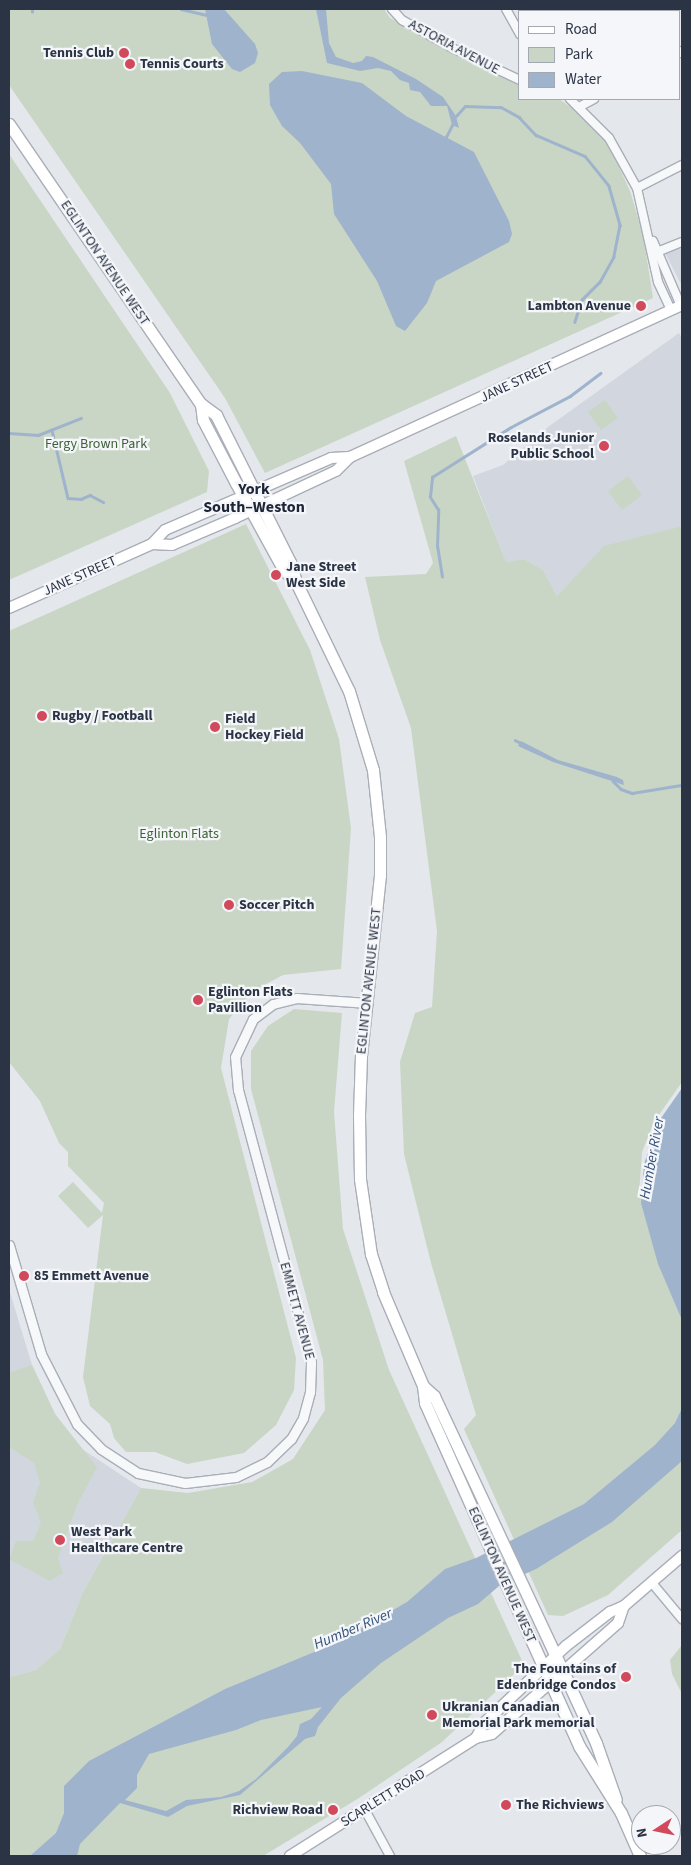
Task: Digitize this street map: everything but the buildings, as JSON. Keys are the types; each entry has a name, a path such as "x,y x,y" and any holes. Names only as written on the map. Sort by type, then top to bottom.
{"main road":[{"name":"EGLINTON AVENUE WEST","path":"9,124 201,404 216,415 256,491 296,582 349,691 374,770 378,800 380,874 361,1055 359,1115 364,1218 383,1292 525,1626 579,1746 621,1813"},
{"name":"JANE STREET","path":"152,544 172,544 336,472 350,458 678,307"},
{"name":"EGLINTON AVENUE WEST","path":"201,404 203,420 250,510 283,569 296,582"},
{"name":"JANE STREET","path":"9,608 152,544 165,530 331,458 350,458"},
{"name":"EGLINTON AVENUE WEST","path":"429,1400 557,1657 607,1768 621,1813 640,1856"},
{"name":"SCARLETT ROAD","path":"476,1738 484,1723 544,1668 610,1612 624,1606 682,1556"},
{"name":"SCARLETT ROAD","path":"290,1856 476,1738 492,1734 618,1623 624,1606"}],"street":[{"name":"ASTORIA AVENUE","path":"392,9 402,20 454,50 518,79"},
{"path":"506,9 518,30"},
{"path":"571,100 609,138 637,188 648,226 678,307"},
{"path":"579,107 592,100"},
{"path":"637,188 682,165"},
{"path":"648,226 658,282 678,307"},
{"path":"657,252 682,242"},
{"name":"EMMETT AVENUE","path":"9,1245 41,1354 78,1424 101,1450 138,1473 177,1483 218,1481 262,1465 284,1448 303,1418 310,1392 311,1362 238,1090 235,1057 250,1023 273,1004 297,998 367,1003"},
{"path":"652,1583 682,1619"},
{"path":"365,1810 390,1856"}],"shaded area":[{"path":"682,244 682,286 665,253"},
{"name":"Roselands Junior Public School","path":"679,333 682,338 682,526 604,547 557,596 543,570 524,559 506,563 473,476 503,465 548,427"},
{"name":"West Park Healthcare Centre","path":"9,1289 32,1365 55,1414 79,1447 141,1488 83,1592 60,1649 36,1670 9,1677"}],"green space":[{"path":"9,9 384,9 390,18 518,85 518,100 560,100 588,119 610,147 630,191 643,234 653,298 265,473 225,398 9,85"},
{"name":"Fergy Brown Park","path":"9,154 170,393 209,471 207,492 9,580"},
{"path":"605,400 618,418 601,430 588,412"},
{"path":"456,436 506,562 524,559 543,570 557,596 604,546 682,526 682,1082 654,1122 642,1152 639,1194 678,1179 682,1118 682,1530 608,1595 563,1616 548,1615 464,1429 476,1415 431,1263 404,1154 400,1062 415,1013 432,1007 437,931 411,728 380,640 365,577 426,574 433,563 404,461"},
{"path":"628,476 642,495 622,510 608,491"},
{"name":"Eglinton Flats","path":"246,524 310,650 339,739 351,828 341,969 283,975 251,992 229,1019 221,1068 296,1358 294,1390 276,1425 244,1453 187,1464 155,1452 126,1452 114,1438 110,1424 90,1406 83,1377 103,1215 88,1228 58,1196 73,1182 102,1213 104,1203 68,1166 68,1152 59,1143 40,1101 9,1062 9,631"},
{"path":"294,1009 342,1013 334,1112 343,1229 389,1370 524,1665 442,1742 359,1798 263,1856 9,1856 9,1677 36,1670 60,1649 83,1592 141,1488 188,1493 252,1482 293,1459 325,1410 323,1360 251,1089 251,1051 268,1026"},
{"path":"32,1365 55,1414 97,1467 78,1503 58,1558 63,1573 50,1581 9,1559 16,1541 33,1541 41,1523 33,1502 40,1483 34,1463 9,1447 9,1373"},
{"path":"682,1645 682,1694 672,1674 670,1660"}],"water":[{"path":"205,9 224,9 255,44 258,53 255,63 240,72 232,69 212,44"},
{"path":"316,9 326,9 329,43 336,57 353,63 362,61 366,56 373,57 416,79 443,97 456,116 459,128 452,125 447,106 431,106 420,92 410,90 409,83 400,80 391,71 378,68 360,71 327,63"},
{"path":"302,71 362,83 406,116 474,152 509,221 512,234 509,242 436,281 427,303 405,331 396,326 377,281 334,214 331,184 300,143 282,126 270,105 269,84 282,72"},
{"path":"521,741 558,760 617,777 623,780 624,785 553,762 518,746"},
{"name":"Humber River","path":"682,1088 682,1320 658,1264 641,1203 644,1164 659,1121"},
{"path":"682,1408 682,1461 612,1522 536,1569 499,1586 478,1604 448,1618 381,1663 341,1698 318,1727 315,1736 305,1739 240,1795 187,1806 168,1817 120,1803 80,1844 77,1856 30,1856 56,1833 64,1813 64,1786 89,1761 225,1689 336,1643 407,1602 445,1569 476,1558 584,1504 655,1445 675,1423","holes":["322,1707 311,1719 300,1724 297,1736 288,1747 256,1779 239,1791 221,1797 186,1800 166,1811 125,1800 137,1788 137,1775 149,1754 236,1730 261,1720"]}],"waterway":[{"path":"181,9 206,15"},
{"path":"456,116 465,106 501,107 519,117 536,135 585,156 609,186 620,225 614,257 600,282 582,300 575,322"},
{"path":"445,139 452,125"},
{"path":"442,577 437,547 438,510 430,497 432,477 511,427 570,396 600,373"},
{"path":"9,433 38,435 81,418"},
{"path":"52,430 68,498 81,499 90,495 103,502"},
{"path":"515,740 523,744"},
{"path":"613,781 621,789 632,793 682,785"}],"place":[{"name":"Tennis Club","path":"124,53"},
{"name":"Tennis Courts","path":"130,64"},
{"name":"Lambton Avenue","path":"641,306"},
{"name":"Roselands Junior Public School","path":"604,446"},
{"name":"Jane Street West Side","path":"276,575"},
{"name":"Rugby / Football","path":"42,716"},
{"name":"Field Hockey Field","path":"215,727"},
{"name":"Soccer Pitch","path":"229,905"},
{"name":"Eglinton Flats Pavillion","path":"198,1000"},
{"name":"85 Emmett Avenue","path":"24,1276"},
{"name":"West Park Healthcare Centre","path":"60,1540"},
{"name":"The Fountains of Edenbridge Condos","path":"626,1677"},
{"name":"Ukranian Canadian Memorial Park memorial","path":"432,1715"},
{"name":"The Richviews","path":"506,1805"},
{"name":"Richview Road","path":"333,1810"}],"district":[{"name":"York South–Weston","path":"254,498"}]}
